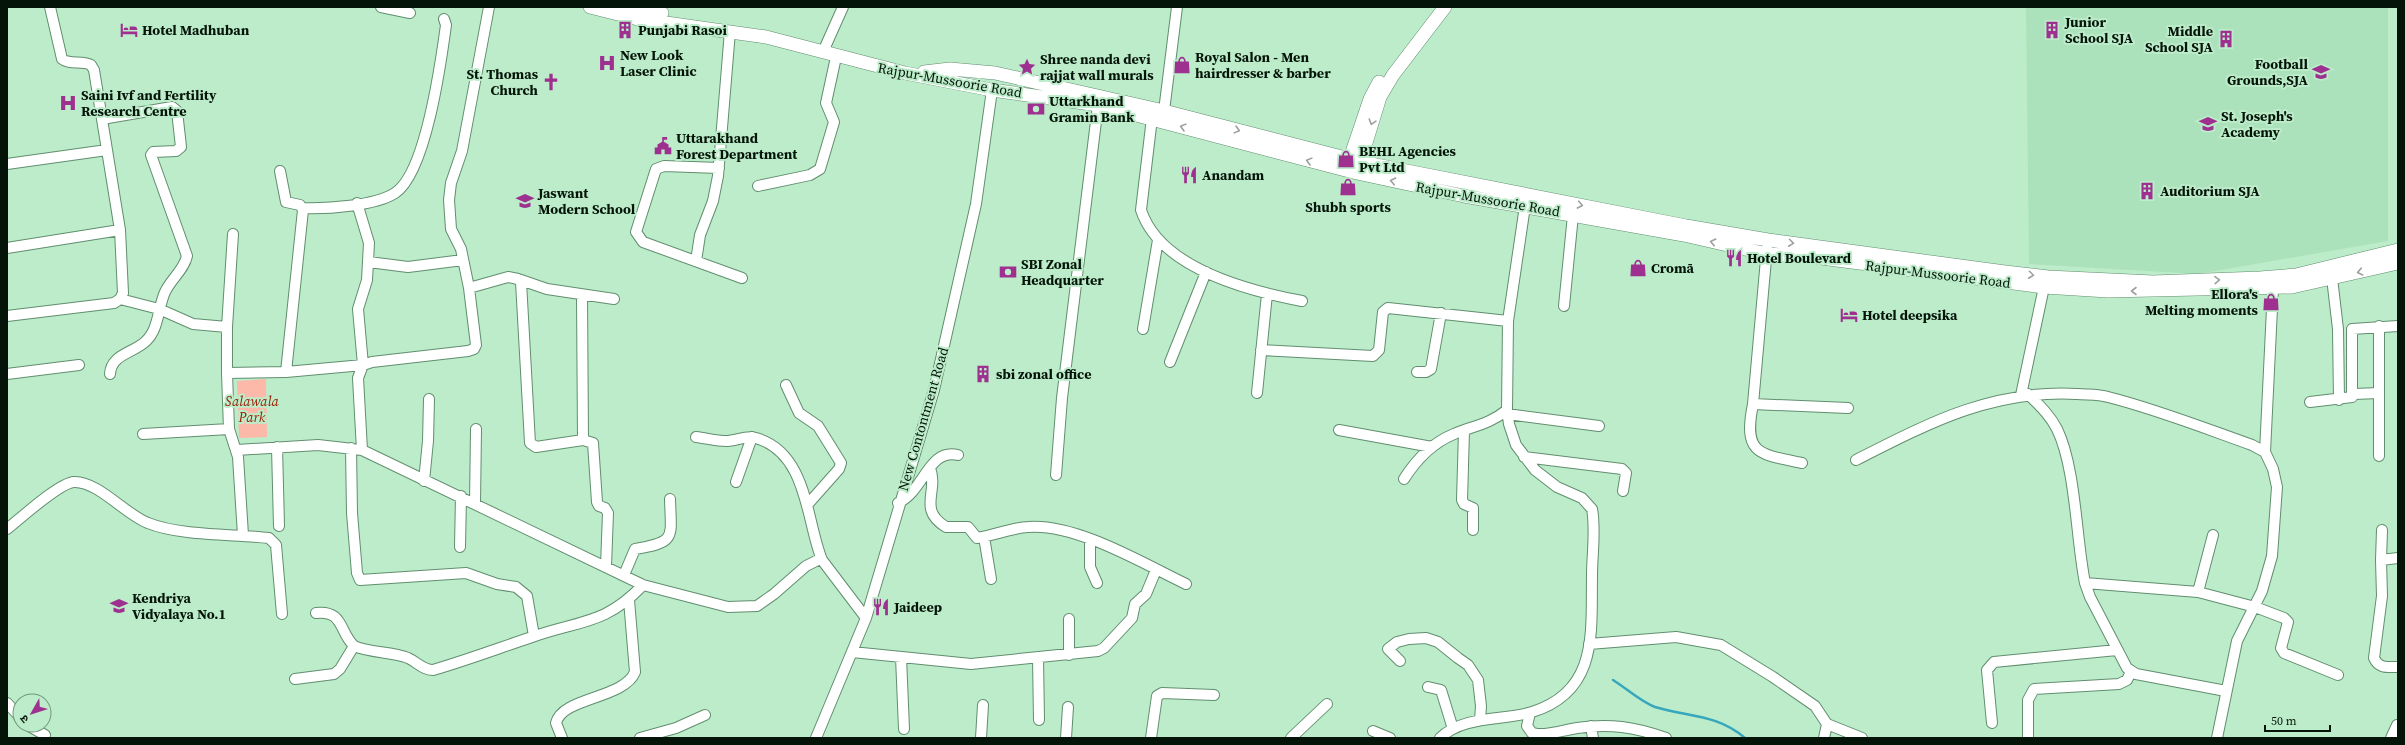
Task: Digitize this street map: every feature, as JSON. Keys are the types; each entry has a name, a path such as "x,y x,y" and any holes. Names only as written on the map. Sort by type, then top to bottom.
{"main road":[{"name":"Rajpur-Mussoorie Road","path":"590,7 638,19 766,37 836,57 905,73 991,90 1013,92 1098,106 1354,166 1530,196 1768,240 2048,277 2153,282 2260,278 2296,275 2398,250"},
{"name":"Rajpur-Mussoorie Road","path":"626,7 653,9 762,30 826,46 899,67 928,73 950,69 994,73 1164,111 1464,196 1684,235 1767,254 1806,256 2044,288 2147,291 2292,287 2398,263"},
{"path":"1354,166 1376,86 1434,7"},
{"path":"1354,166 1380,97 1393,75 1445,7"},
{"path":"994,73 1003,79 1003,85 991,90 982,78 994,73"}],"street":[{"path":"7,316 114,303 120,299 123,293 120,230 93,67 88,63 67,62 62,59 50,7"},
{"path":"381,7 400,9 410,13"},
{"path":"227,373 286,372 363,365 372,362 474,349 476,345 469,288 463,260 451,229 450,191 462,150 489,7"},
{"path":"826,46 843,7"},
{"path":"1164,111 1176,7"},
{"path":"280,171 286,202 300,205 302,208 333,208 357,203 388,196 404,185 411,174 438,83 446,25 444,19"},
{"path":"696,261 700,235 714,201 719,168 730,31"},
{"path":"758,186 810,175 820,169 834,122 826,103 836,57"},
{"name":"New Contontment Road","path":"816,738 866,618 898,503 923,427 944,352 976,204 991,90"},
{"path":"989,107 1000,97 1013,92"},
{"path":"1056,475 1062,398 1098,106"},
{"path":"102,119 172,107 177,110 181,148 176,151 153,152 151,155 187,256 165,293 150,337 138,347 115,360 110,367 110,374"},
{"path":"1152,118 1141,206 1144,220 1158,240 1180,257 1206,272 1234,284 1267,294 1302,301"},
{"path":"7,164 107,150"},
{"path":"719,168 659,167 653,173 635,229 643,242 742,278"},
{"path":"357,203 360,220 368,238 369,262 367,280 358,309 363,365 358,378 362,450"},
{"path":"1440,738 1446,732 1480,720 1530,712 1556,701 1578,680 1588,656 1590,644 1592,509 1582,498 1546,481 1534,470 1524,457 1511,434 1507,412 1508,321 1525,206"},
{"path":"286,372 302,208"},
{"path":"1564,306 1574,215"},
{"path":"7,248 120,230"},
{"path":"233,234 227,327 227,373 229,429 237,450 243,535"},
{"path":"1143,329 1158,240"},
{"path":"1768,240 1753,404 1749,424 1750,438 1758,450 1766,456 1802,463"},
{"path":"369,262 408,267 463,260"},
{"path":"1170,362 1206,272"},
{"path":"469,288 508,277 547,289 614,299"},
{"path":"2332,278 2338,329 2339,400"},
{"path":"518,279 522,289 530,443 536,447 591,440 595,446 597,502 608,510 606,566"},
{"path":"2025,394 2044,288"},
{"path":"2217,738 2237,641 2255,607 2268,575 2272,556 2277,487 2273,469 2265,452 2273,288"},
{"path":"1257,393 1267,294"},
{"path":"582,295 583,440"},
{"path":"120,299 159,309 189,323 227,327"},
{"path":"1261,350 1373,356 1379,350 1385,308 1508,321"},
{"path":"1417,372 1426,372 1430,369 1441,314"},
{"path":"2379,326 2379,456"},
{"path":"2338,329 2398,326"},
{"path":"2352,329 2354,394"},
{"path":"7,374 79,365"},
{"path":"786,385 799,413 818,426 840,463 839,469 808,504"},
{"path":"2310,402 2349,399 2354,394 2379,393"},
{"path":"2025,394 2047,412 2058,430 2064,450 2085,583 2117,650 2131,672 2226,691"},
{"path":"1856,460 1937,421 1983,404 2025,394 2106,396 2252,445 2265,452"},
{"path":"424,481 428,441 428,399"},
{"path":"1753,404 1848,408"},
{"path":"1404,479 1414,464 1445,438 1489,423 1507,412 1599,426"},
{"path":"475,503 476,428"},
{"path":"143,434 229,429"},
{"path":"1340,430 1432,448"},
{"path":"1464,431 1462,500 1464,504 1473,508 1473,530"},
{"path":"696,437 726,441 752,437 764,441 782,456 802,484 808,504 812,532 822,560 866,618"},
{"path":"736,482 752,437"},
{"path":"237,450 277,447 326,446 362,450 424,481 461,496 528,531 606,566 643,585 728,607 757,606 769,598 806,566 818,560 822,560"},
{"path":"277,447 279,526"},
{"path":"351,448 352,513 357,573 360,580 466,573 497,584 516,587 527,596 534,636"},
{"path":"898,503 914,492 930,468 942,455 958,455"},
{"path":"1524,457 1622,469 1626,473 1623,491"},
{"path":"930,468 934,481 929,501 932,515 946,527 970,528 980,537 991,579"},
{"path":"7,529 60,487 73,482 90,486 147,523 182,530 269,538 275,541 282,614"},
{"path":"460,547 461,496"},
{"path":"624,575 636,549 662,544 667,540 671,530 670,499"},
{"path":"980,537 1011,529 1036,526 1059,530 1090,540 1186,584"},
{"path":"2382,530 2382,596 2374,658 2376,664 2381,666 2398,667"},
{"path":"2198,592 2213,535"},
{"path":"1090,540 1090,567 1098,583"},
{"path":"2381,560 2398,558"},
{"path":"852,652 971,664 1084,654 1104,648 1132,618 1135,604 1146,594 1156,570"},
{"path":"2085,583 2198,592 2255,607 2284,618 2288,622 2281,648 2284,653 2338,675"},
{"path":"316,613 325,612 337,618 354,646 381,654 408,658 430,670 478,657 534,636 600,618 629,600 643,585"},
{"path":"562,738 556,723 559,716 588,699 623,687 633,678 635,672 629,600"},
{"path":"1069,619 1069,655"},
{"path":"1590,644 1676,637 1721,645 1773,676 1815,706 1827,724 1862,738"},
{"path":"1400,661 1388,649 1397,642 1409,638 1426,638 1442,645 1468,665 1478,680 1480,720"},
{"path":"295,678 334,674 340,669 354,646"},
{"path":"1992,723 1987,670 1994,662 2117,650"},
{"path":"901,657 904,729"},
{"path":"1038,657 1039,720"},
{"path":"2028,738 2028,700 2034,689 2119,684 2127,680 2131,672"},
{"path":"1428,687 1441,690 1453,729"},
{"path":"1151,738 1157,696 1162,693 1214,695"},
{"path":"1291,738 1327,704"},
{"path":"981,738 983,705"},
{"path":"1066,738 1068,707"},
{"path":"1530,712 1526,726 1532,733 1541,734 1591,726 1627,726 1666,738"},
{"path":"640,738 676,728 705,715"},
{"path":"1824,738 1827,724"},
{"path":"2391,738 2397,725"},
{"path":"1591,726 1592,738"},
{"path":"1374,731 1390,738"},
{"path":"41,733 45,735"}],"shaded area":[{"name":"St. Joseph's Academy","path":"2026,7 2388,7 2388,241 2198,274 2029,264"}],"green space":[{"name":"Salawala Park","path":"266,379 267,437 239,438 237,381"}],"waterway":[{"path":"1613,680 1650,705 1713,720 1724,724 1745,738"}],"place":[{"name":"Hotel Madhuban","path":"129,30"},
{"name":"Punjabi Rasoi","path":"625,30"},
{"name":"Junior School SJA","path":"2052,30"},
{"name":"Middle School SJA","path":"2226,39"},
{"name":"New Look Laser Clinic","path":"607,63"},
{"name":"Royal Salon - Men hairdresser & barber","path":"1182,65"},
{"name":"Shree nanda devi rajjat wall murals","path":"1027,67"},
{"name":"Football Grounds,SJA","path":"2321,72"},
{"name":"St. Thomas Church","path":"551,82"},
{"name":"Saini Ivf and Fertility Research Centre","path":"68,103"},
{"name":"Uttarkhand Gramin Bank","path":"1036,109"},
{"name":"St. Joseph's Academy","path":"2208,124"},
{"name":"Uttarakhand Forest Department","path":"663,146"},
{"name":"BEHL Agencies Pvt Ltd","path":"1346,159"},
{"name":"Anandam","path":"1189,175"},
{"name":"Shubh sports","path":"1348,187"},
{"name":"Auditorium SJA","path":"2147,191"},
{"name":"Jaswant Modern School","path":"525,201"},
{"name":"Hotel Boulevard","path":"1734,258"},
{"name":"Cromā","path":"1638,268"},
{"name":"SBI Zonal Headquarter","path":"1008,272"},
{"name":"Ellora's Melting moments","path":"2271,302"},
{"name":"Hotel deepsika","path":"1849,315"},
{"name":"sbi zonal office","path":"983,374"},
{"name":"Kendriya Vidyalaya No.1","path":"119,606"},
{"name":"Jaideep","path":"881,607"}]}
